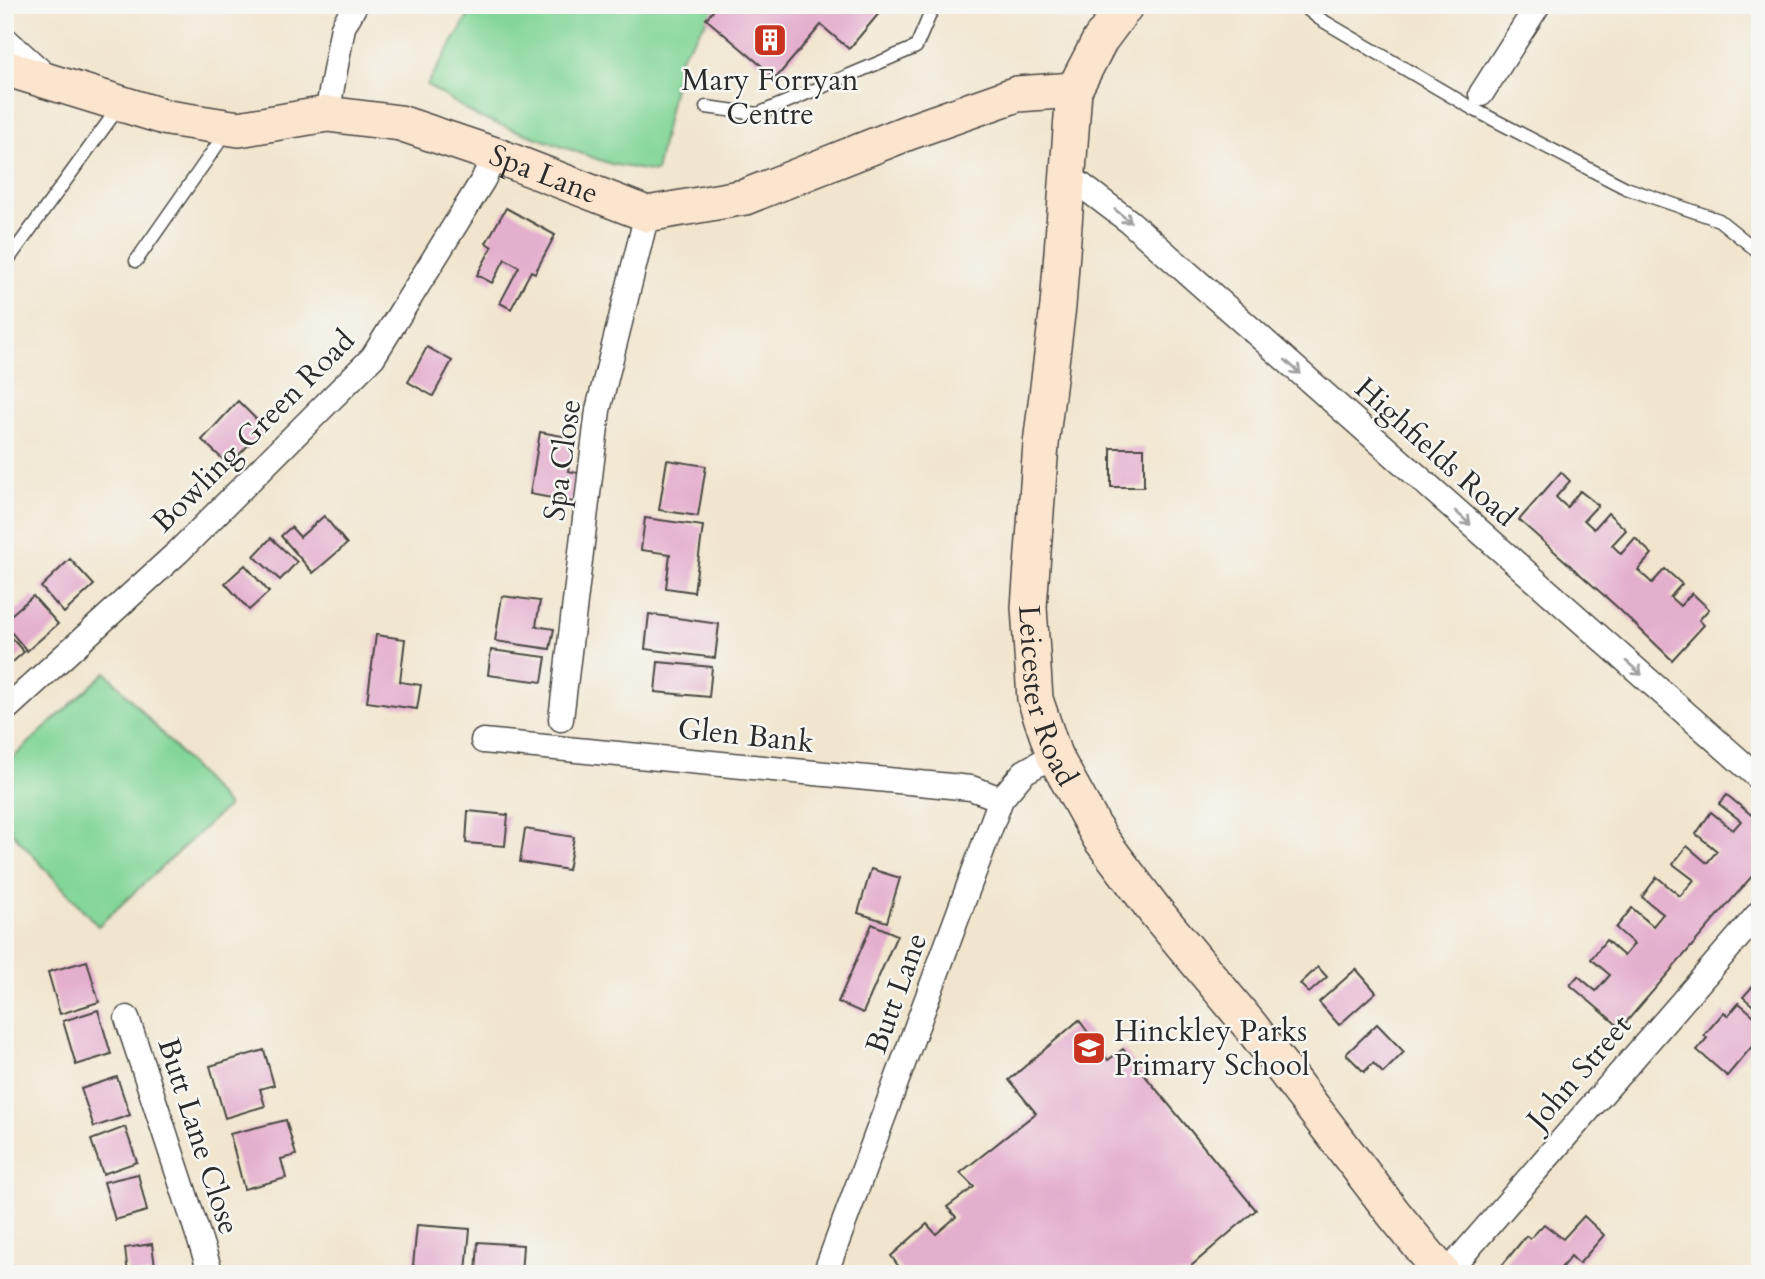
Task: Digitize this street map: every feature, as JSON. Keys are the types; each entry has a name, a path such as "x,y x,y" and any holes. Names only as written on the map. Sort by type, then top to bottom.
{"main road":[{"name":"Leicester Road","path":"1126,5 1100,40 1074,90 1058,306 1041,444 1029,607 1035,699 1054,755 1087,816 1115,859 1202,970 1252,1028 1394,1214 1445,1274"},
{"name":"Spa Lane","path":"5,68 168,118 239,130 327,114 400,123 495,155 647,214"},
{"path":"647,214 745,197 909,132 1017,94 1074,90"}],"street":[{"path":"327,114 343,27 355,5"},
{"path":"1481,94 1537,6"},
{"path":"5,38 54,84"},
{"name":"Bowling Green Road","path":"5,710 178,552 373,357 483,180 495,155"},
{"name":"Highfields Road","path":"1068,175 1138,229 1760,779"},
{"name":"Spa Close","path":"561,719 598,411 647,214"},
{"name":"Glen Bank","path":"483,741 971,788 1002,799"},
{"name":"Butt Lane","path":"825,1274 1002,799 1024,772 1054,755"},
{"name":"John Street","path":"1445,1274 1760,912"},
{"name":"Butt Lane Close","path":"127,1018 211,1274"}],"lane":[{"path":"706,107 758,114 916,47 934,5"},
{"path":"1301,5 1320,19 1475,110 1626,188 1719,220 1760,253"},
{"path":"5,264 121,104"},
{"path":"136,261 230,128"}],"green space":[{"path":"475,5 718,5 680,58 656,172 611,164 478,117 427,85"},
{"path":"106,672 228,806 98,926 5,825 5,765"}],"building":[{"name":"Mary Forryan Centre","path":"718,5 886,5 849,49 821,25 776,78 706,19"},
{"path":"506,208 555,235 535,273 531,271 511,309 500,303 519,267 505,259 492,283 477,275 492,247 486,243"},
{"path":"427,347 452,361 433,396 408,382"},
{"path":"238,401 265,428 229,465 202,440"},
{"path":"540,432 574,438 568,471 584,474 579,503 530,494"},
{"path":"1111,448 1144,448 1144,487 1111,487"},
{"path":"667,460 706,466 698,516 659,510"},
{"path":"1561,472 1570,481 1556,497 1560,501 1567,507 1580,491 1598,505 1584,520 1594,529 1608,513 1626,530 1612,545 1621,554 1635,538 1652,554 1638,570 1652,583 1665,569 1682,584 1670,597 1680,606 1692,593 1709,609 1699,620 1704,625 1672,660 1519,520"},
{"path":"324,516 347,544 313,573 281,536 291,527 300,537"},
{"path":"645,518 703,526 694,592 666,588 670,554 641,550"},
{"path":"271,538 297,562 280,580 254,556"},
{"path":"70,559 94,585 64,613 41,587"},
{"path":"245,565 269,592 249,610 225,583"},
{"path":"33,596 58,624 27,651 5,625 5,620"},
{"path":"502,596 540,601 536,626 554,629 550,649 495,641"},
{"path":"649,614 719,624 715,658 645,649"},
{"path":"5,631 24,652 5,669"},
{"path":"376,635 405,639 400,682 421,685 417,709 367,702"},
{"path":"491,650 546,657 542,682 488,675"},
{"path":"658,662 712,667 709,697 655,692"},
{"path":"1727,795 1760,822 1760,867 1621,1028 1570,985 1578,976 1596,991 1610,975 1591,959 1606,940 1624,956 1634,944 1616,928 1632,908 1653,926 1663,914 1642,897 1657,877 1680,896 1694,880 1673,864 1687,846 1707,863 1717,851 1696,834 1711,812 1733,830 1741,821 1719,804"},
{"path":"468,811 508,815 505,846 466,843"},
{"path":"525,829 574,837 568,870 520,862"},
{"path":"871,869 900,878 887,922 858,913"},
{"path":"872,924 897,935 863,1013 838,1002"},
{"path":"87,961 99,1002 60,1014 48,972"},
{"path":"1318,967 1327,977 1309,993 1300,984"},
{"path":"1356,969 1376,992 1339,1025 1319,1002"},
{"path":"1760,978 1760,1012 1743,997"},
{"path":"1739,1003 1760,1021 1760,1037 1727,1076 1697,1050 1707,1038 1704,1035 1724,1012 1728,1016"},
{"path":"98,1010 111,1054 76,1065 63,1021"},
{"path":"1079,1020 1108,1060 1123,1049 1256,1210 1190,1267 1195,1274 900,1274 902,1271 891,1256 927,1224 936,1234 956,1217 947,1207 974,1187 960,1173 1036,1113 1009,1080"},
{"path":"1377,1024 1404,1052 1383,1073 1373,1063 1364,1072 1346,1054"},
{"path":"264,1050 274,1085 260,1089 265,1106 225,1118 210,1066"},
{"path":"117,1077 130,1115 94,1127 81,1089"},
{"path":"286,1120 296,1155 281,1159 286,1178 244,1189 230,1134"},
{"path":"125,1127 137,1162 103,1174 91,1140"},
{"path":"138,1174 147,1211 115,1220 104,1182"},
{"path":"1584,1216 1604,1235 1579,1264 1571,1256 1556,1274 1495,1274 1526,1236 1530,1239 1544,1224 1563,1239"},
{"path":"417,1225 470,1229 466,1271 413,1266"},
{"path":"478,1242 523,1245 521,1274 476,1274"},
{"path":"152,1244 156,1274 128,1274 125,1248"}],"place":[{"name":"Mary Forryan Centre","path":"770,40"},
{"name":"Hinckley Parks Primary School","path":"1089,1048"}]}
